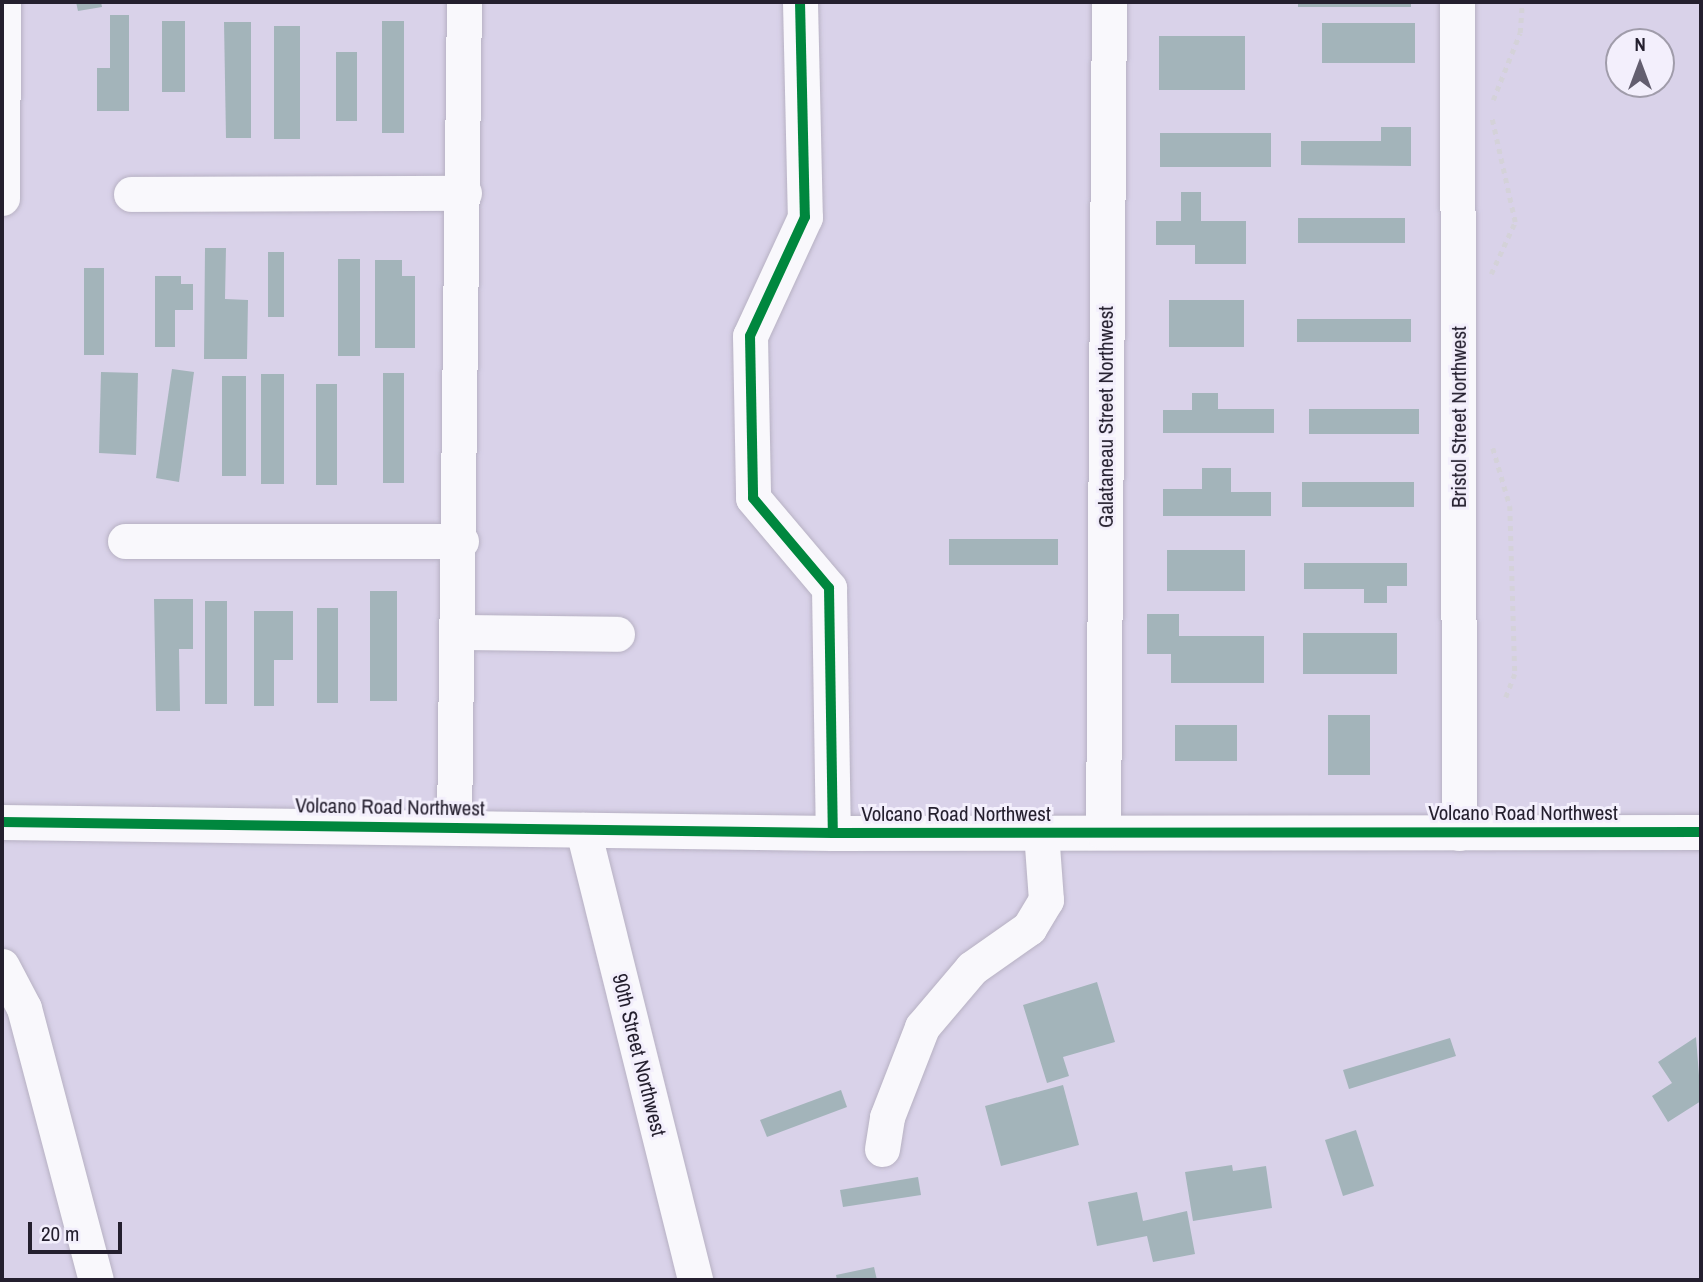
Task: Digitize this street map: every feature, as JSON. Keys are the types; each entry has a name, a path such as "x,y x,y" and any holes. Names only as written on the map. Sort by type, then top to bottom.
{"street":[{"path":"2,198 3,2"},
{"path":"454,827 461,632 464,2"},
{"path":"800,2 805,217 750,336 753,498 829,588 833,834"},
{"name":"Galataneau Street Northwest","path":"1103,832 1109,2"},
{"name":"Bristol Street Northwest","path":"1457,2 1459,833"},
{"path":"131,194 464,193"},
{"path":"125,541 461,541"},
{"path":"461,632 617,634"},
{"name":"Volcano Road Northwest","path":"2,822 833,834 1701,832"},
{"name":"90th Street Northwest","path":"583,830 695,1280"},
{"path":"883,1149 897,1086 922,1027 971,968 1029,928 1046,900 1041,832"},
{"path":"2,966 24,1008 96,1280"}],"path":[{"path":"1486,283 1515,222 1492,119 1494,86 1520,33 1522,2"},
{"path":"1487,435 1510,506 1515,674 1506,698"}],"building":[{"path":"76,2 101,2 102,7 78,11"},
{"path":"1298,2 1411,2 1411,7 1298,7"},
{"path":"110,15 129,15 129,111 97,111 97,68 110,68"},
{"path":"162,21 185,21 185,92 162,92"},
{"path":"382,21 404,21 404,133 382,133"},
{"path":"224,22 251,22 251,138 226,138"},
{"path":"1322,23 1415,23 1415,63 1322,63"},
{"path":"274,26 300,26 300,139 274,139"},
{"path":"1159,36 1245,36 1245,90 1159,90"},
{"path":"336,52 357,52 357,121 336,121"},
{"path":"1381,127 1411,127 1411,166 1301,165 1301,141 1381,141"},
{"path":"1160,133 1271,133 1271,167 1160,167"},
{"path":"1181,192 1201,192 1201,221 1246,221 1246,264 1195,264 1195,245 1156,245 1156,221 1181,221"},
{"path":"1298,218 1405,218 1405,243 1298,243"},
{"path":"205,248 226,248 225,299 248,300 247,359 204,359"},
{"path":"268,252 284,252 284,317 268,317"},
{"path":"338,259 360,259 360,356 338,356"},
{"path":"375,260 402,260 402,276 415,276 415,348 375,348"},
{"path":"84,268 104,268 104,355 84,355"},
{"path":"155,276 181,276 181,284 193,284 193,310 175,310 175,347 155,347"},
{"path":"1169,300 1244,300 1244,347 1169,347"},
{"path":"1297,319 1411,319 1411,342 1297,342"},
{"path":"172,369 194,372 179,482 156,478"},
{"path":"101,372 138,373 136,455 99,453"},
{"path":"383,373 404,373 404,483 383,483"},
{"path":"261,374 284,374 284,484 261,484"},
{"path":"222,376 246,376 246,476 222,476"},
{"path":"316,384 337,384 337,485 316,485"},
{"path":"1192,393 1218,393 1218,409 1274,409 1274,433 1163,433 1163,410 1192,410"},
{"path":"1309,409 1419,409 1419,434 1309,434"},
{"path":"1202,468 1231,468 1231,492 1271,492 1271,516 1163,516 1163,489 1202,489"},
{"path":"1302,482 1414,482 1414,507 1302,507"},
{"path":"949,539 1058,539 1058,565 949,565"},
{"path":"1167,550 1245,550 1245,591 1167,591"},
{"path":"1304,563 1407,563 1407,586 1387,586 1387,603 1364,603 1364,589 1304,589"},
{"path":"370,591 397,591 397,701 370,701"},
{"path":"154,599 193,599 193,649 179,649 180,711 156,711"},
{"path":"205,601 227,601 227,704 205,704"},
{"path":"317,608 338,608 338,703 317,703"},
{"path":"254,611 293,611 293,660 274,660 274,706 254,706"},
{"path":"1147,614 1179,614 1179,636 1264,636 1264,683 1171,683 1171,654 1147,654"},
{"path":"1303,633 1397,633 1397,674 1303,674"},
{"path":"1328,715 1370,715 1370,775 1328,775"},
{"path":"1175,725 1237,725 1237,761 1175,761"},
{"path":"1097,982 1115,1042 1063,1057 1069,1076 1047,1083 1023,1005"},
{"path":"1696,1037 1701,1101 1668,1122 1652,1096 1672,1083 1658,1062"},
{"path":"1450,1038 1456,1056 1349,1089 1343,1070"},
{"path":"1063,1085 1079,1145 1001,1166 985,1106"},
{"path":"841,1090 847,1107 767,1137 760,1120"},
{"path":"1356,1130 1374,1186 1343,1196 1325,1140"},
{"path":"1232,1165 1233,1171 1266,1166 1272,1208 1193,1221 1185,1172"},
{"path":"918,1177 921,1195 843,1207 840,1190"},
{"path":"1137,1192 1143,1221 1187,1211 1195,1254 1153,1262 1147,1236 1097,1246 1088,1202"},
{"path":"874,1267 877,1280 837,1280 836,1275"}],"cycle path":[{"path":"800,2 805,217 750,336 753,498 829,588 833,833"},
{"path":"2,822 833,833 1701,832"}]}
